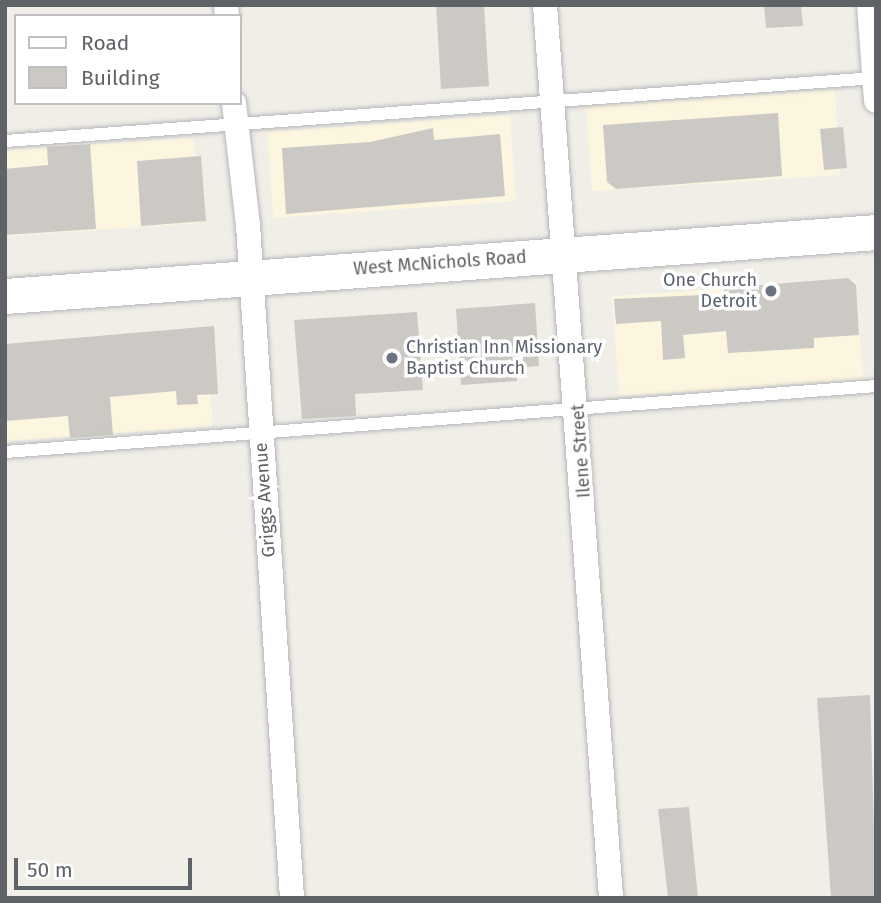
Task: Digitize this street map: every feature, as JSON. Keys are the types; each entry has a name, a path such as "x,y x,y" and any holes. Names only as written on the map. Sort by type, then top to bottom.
{"main road":[{"name":"West McNichols Road","path":"5,296 876,232"}],"street":[{"name":"Ilene Street","path":"545,5 579,408 611,898"},
{"path":"869,5 875,86"},
{"name":"Griggs Avenue","path":"235,114 250,277 292,898"}],"lane":[{"path":"5,141 235,114 875,86"},
{"path":"5,452 260,430 876,386"}],"shaded area":[{"path":"835,90 840,175 592,191 586,106"},
{"path":"510,115 516,201 273,218 267,132"},
{"path":"194,138 200,223 5,236 5,150"},
{"path":"856,280 863,380 619,396 612,296"},
{"path":"206,331 213,426 5,441 5,344"}],"building":[{"path":"436,5 484,5 489,86 441,89"},
{"path":"764,5 801,5 803,26 766,28"},
{"path":"778,113 782,176 616,189 607,182 603,125"},
{"path":"843,127 847,168 824,170 820,129"},
{"path":"433,128 434,140 500,134 505,196 286,214 282,148 370,142"},
{"path":"90,144 96,229 5,235 5,169 48,165 47,147"},
{"path":"201,156 206,221 141,226 137,161"},
{"path":"848,278 856,285 859,335 814,338 814,348 728,353 726,331 683,335 685,358 663,360 661,321 616,324 614,299 724,294 724,288"},
{"path":"535,303 539,366 516,368 517,381 461,385 456,309"},
{"path":"417,312 423,390 355,394 356,416 302,419 294,320"},
{"path":"214,326 218,394 197,395 198,404 177,405 176,391 110,397 113,435 70,438 68,416 5,421 5,344"},
{"path":"870,695 876,898 831,898 817,698"},
{"path":"689,807 698,898 668,898 658,809"}],"place":[{"name":"One Church Detroit","path":"771,291"},
{"name":"Christian Inn Missionary Baptist Church","path":"392,358"}]}
